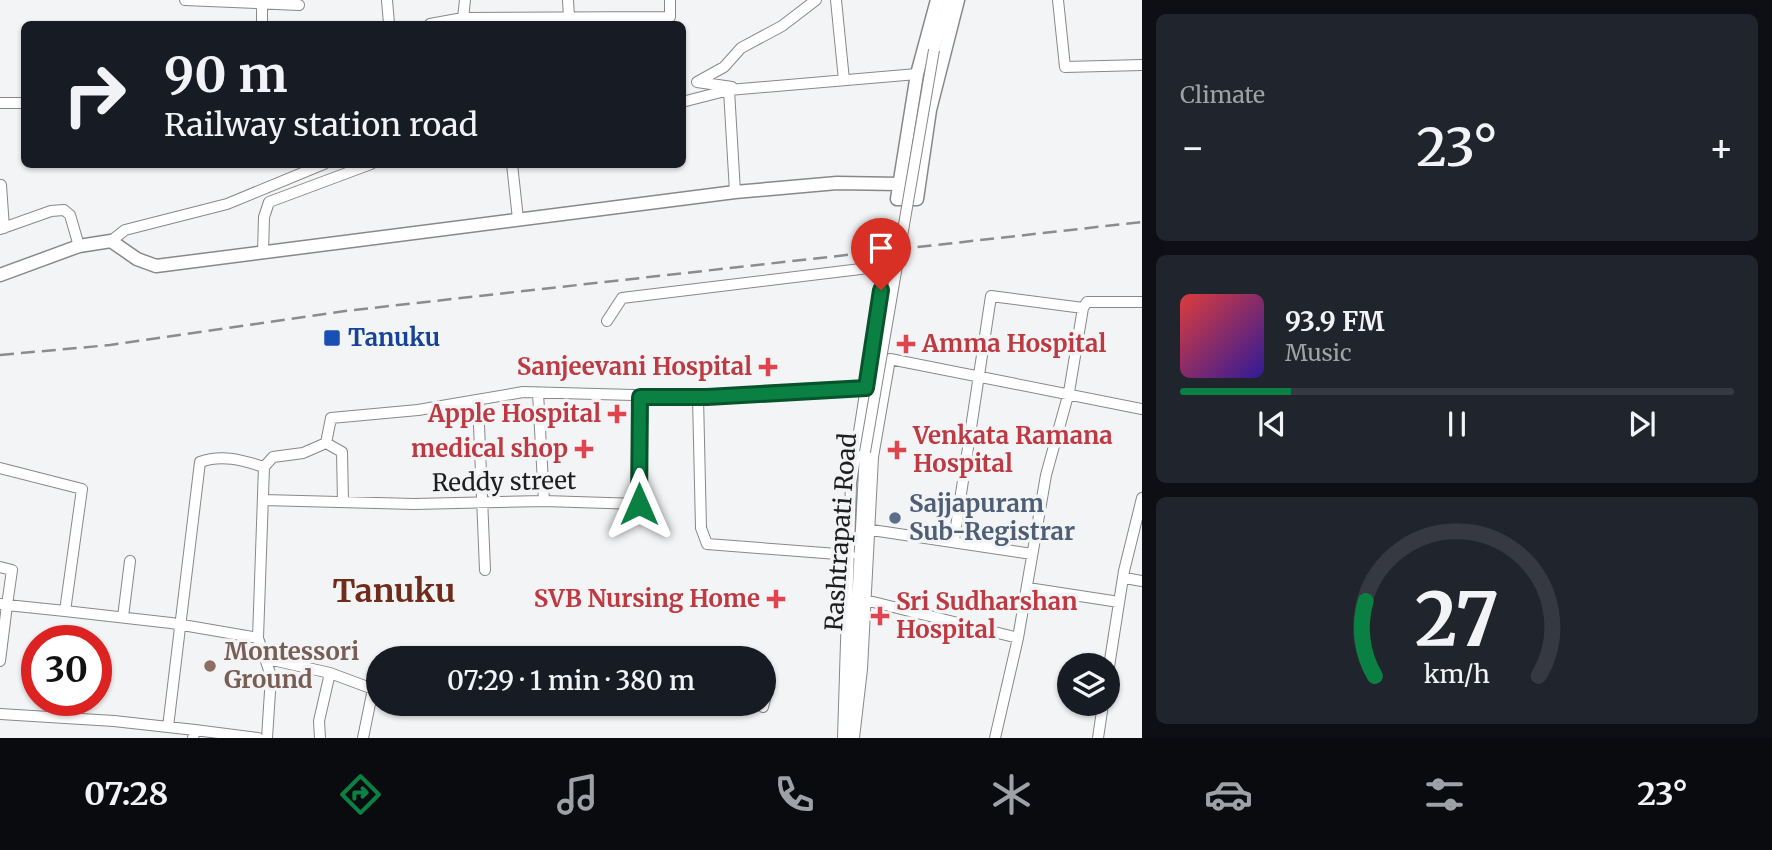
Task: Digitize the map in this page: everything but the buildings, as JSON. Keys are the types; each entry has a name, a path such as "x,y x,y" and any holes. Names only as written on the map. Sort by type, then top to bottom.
{"main road":[{"path":"937,0 917,74 897,199 917,199 930,110 958,0"},
{"path":"0,275 79,246 111,242 137,259 156,266 735,192 837,184 900,184"}],"street":[{"path":"185,0 299,5"},
{"path":"387,0 389,21"},
{"path":"465,0 463,21 670,16 670,0"},
{"path":"568,0 569,17"},
{"path":"745,89 697,82 724,67 741,48 782,26 816,0"},
{"path":"836,0 844,80"},
{"name":"Rashtrapati Road","path":"852,738 866,529 865,453 934,50 948,0"},
{"path":"1058,0 1065,67 1142,65"},
{"path":"262,2 262,21"},
{"path":"686,101 729,90 917,74"},
{"path":"729,90 735,192"},
{"path":"0,103 21,103"},
{"path":"911,109 930,110"},
{"path":"111,242 125,230 227,204 314,168"},
{"path":"263,251 264,217 269,202 360,168"},
{"path":"512,168 518,219"},
{"path":"1,185 2,228 51,211 64,210 70,215 79,246"},
{"path":"607,321 622,298 885,266 852,470 843,738"},
{"path":"954,540 991,296 1083,308"},
{"path":"995,738 1028,588 1046,475 1069,392 1083,308 1087,302 1142,302"},
{"path":"1032,554 954,540 866,529 873,457 890,359 1069,392 1142,409"},
{"path":"326,443 331,418 418,410 523,392 698,397 866,388"},
{"path":"538,393 544,501"},
{"name":"Reddy street","path":"263,499 639,504 640,397"},
{"path":"698,397 701,528 707,544 850,555"},
{"path":"478,401 485,570"},
{"path":"267,738 271,676 268,659 258,638 264,467 273,457 303,453 326,443"},
{"path":"326,443 342,452 342,502"},
{"path":"168,727 200,463 214,457 264,467"},
{"path":"0,468 82,489 65,611"},
{"path":"1111,653 1119,602 1142,498"},
{"path":"122,617 130,561"},
{"path":"0,568 12,569 4,605 0,661"},
{"path":"1125,578 1142,582"},
{"path":"1028,588 1119,602"},
{"path":"862,599 1018,638"},
{"path":"4,605 179,624 258,638"},
{"path":"268,659 330,673 373,689 363,738"},
{"path":"320,738 319,721 330,673"},
{"path":"0,715 168,727 194,734 258,738"},
{"path":"1098,738 1101,716"}],"railway":[{"path":"0,355 110,345 345,311 1142,222"}],"place":[{"name":"Tanuku","path":"332,338"},
{"name":"Amma Hospital","path":"906,344"},
{"name":"Sanjeevani Hospital","path":"768,367"},
{"name":"Apple Hospital","path":"617,414"},
{"name":"medical shop","path":"584,449"},
{"name":"Venkata Ramana Hospital","path":"897,450"},
{"name":"Sajjapuram Sub-Registrar","path":"895,518"},
{"name":"SVB Nursing Home","path":"776,599"},
{"name":"Sri Sudharshan Hospital","path":"880,616"},
{"name":"Montessori Ground","path":"210,666"}],"district":[{"name":"Tanuku","path":"394,591"}],"route":[{"path":"639,504 640,397 707,397 866,388 881,290"}]}
